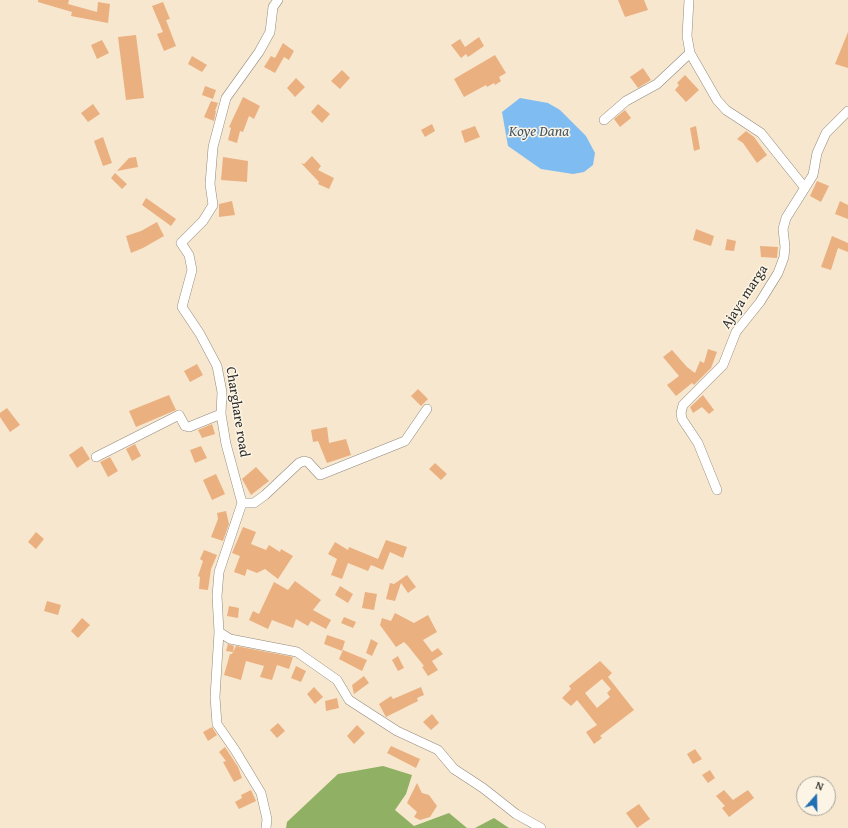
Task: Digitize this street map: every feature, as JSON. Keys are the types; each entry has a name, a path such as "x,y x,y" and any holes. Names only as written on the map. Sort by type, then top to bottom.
{"street":[{"name":"Charghare road","path":"242,503 226,444 222,414 222,392 217,366 200,334 182,307 192,270 189,255 180,242 203,221 213,205 210,184 213,147 226,98 259,52 270,32 273,6 278,0"},
{"path":"689,0 687,36 690,53 718,100 726,110 761,134 805,188"},
{"path":"604,120 626,101 644,93 657,84 690,53"},
{"name":"Ajaya marga","path":"717,490 698,443 682,419 681,413 683,404 723,366 736,332 760,302 778,273 784,257 785,247 783,229 786,218 813,175 818,153 826,133 848,111"},
{"path":"266,828 267,819 261,794 218,724 215,697 219,632 217,596 218,572 242,503 254,503 265,495 299,463 304,461 320,475 405,441 427,409"},
{"path":"96,457 179,415 185,426 189,427 222,414"},
{"path":"219,632 230,639 297,652 337,680 348,700 397,731 438,750 454,768 516,814 541,828"}],"green space":[{"path":"383,766 412,775 406,794 395,810 414,826 449,813 467,828 286,828 287,822 338,774"},
{"path":"494,818 509,828 475,828"}],"water":[{"name":"Koye Dana","path":"520,98 548,103 560,110 586,136 595,153 593,165 584,172 573,174 541,169 508,146 502,112"}],"building":[{"path":"38,0 69,0 68,4 97,12 98,2 110,4 108,23 71,16 72,12 38,2"},
{"path":"618,0 644,0 648,10 625,17"},
{"path":"163,2 170,19 166,20 176,46 164,51 157,34 163,32 152,6"},
{"path":"848,32 848,68 835,64"},
{"path":"136,35 144,98 126,100 118,37"},
{"path":"479,37 484,46 468,57 466,54 461,58 451,45 460,39 465,47"},
{"path":"102,40 109,53 97,59 91,45"},
{"path":"283,43 294,51 289,60 284,57 275,73 264,67 271,56 275,58"},
{"path":"495,55 506,73 499,77 501,81 495,85 494,83 487,87 486,85 464,97 454,79"},
{"path":"192,56 207,65 202,72 188,64"},
{"path":"643,68 651,80 638,88 630,77"},
{"path":"342,70 350,78 340,89 331,81"},
{"path":"685,75 699,90 686,102 675,90 679,85 677,83"},
{"path":"296,78 305,87 295,97 287,88"},
{"path":"205,86 216,90 213,99 202,95"},
{"path":"243,97 260,106 254,119 249,116 243,132 240,131 237,143 228,140 231,128 229,127"},
{"path":"211,101 218,103 214,121 204,117"},
{"path":"93,104 100,114 88,122 81,113"},
{"path":"318,104 330,114 322,123 311,112"},
{"path":"625,110 631,118 620,127 614,119"},
{"path":"432,124 435,131 425,137 421,130"},
{"path":"475,126 480,137 465,143 461,131"},
{"path":"696,126 700,149 694,151 690,128"},
{"path":"746,131 754,137 767,155 757,163 743,143 737,139"},
{"path":"103,137 112,163 103,166 94,141"},
{"path":"312,156 321,166 318,170 334,178 329,189 318,184 319,182 301,163 304,164"},
{"path":"136,157 138,167 117,171 129,158"},
{"path":"223,157 248,161 247,182 221,180"},
{"path":"115,173 127,184 122,189 111,178"},
{"path":"817,181 829,186 821,202 810,196"},
{"path":"146,198 176,219 171,226 142,205"},
{"path":"232,201 235,215 219,217 219,204"},
{"path":"840,201 848,205 848,219 835,214"},
{"path":"157,222 164,236 131,253 126,236 141,231"},
{"path":"696,229 714,236 711,246 693,240"},
{"path":"832,236 848,243 848,252 838,248 831,270 821,267"},
{"path":"727,239 736,241 734,251 725,250"},
{"path":"760,246 778,247 777,258 761,257"},
{"path":"708,349 717,352 711,368 694,385 692,383 676,396 667,385 679,376 663,357 672,350 687,367 695,373 700,361 704,363"},
{"path":"197,364 203,375 190,382 184,371"},
{"path":"418,389 428,399 421,406 411,396"},
{"path":"169,395 176,410 136,427 129,411"},
{"path":"703,395 714,410 709,414 702,407 693,413 690,407"},
{"path":"7,408 20,425 10,432 0,417 0,413"},
{"path":"212,424 215,434 202,438 198,430"},
{"path":"327,427 329,443 346,439 351,455 327,463 318,441 313,442 311,430"},
{"path":"135,444 141,456 132,461 126,449"},
{"path":"82,446 90,459 77,468 69,455"},
{"path":"201,446 207,458 195,463 190,450"},
{"path":"110,457 118,471 108,477 100,462"},
{"path":"435,463 447,474 441,480 429,469"},
{"path":"256,467 269,481 251,495 242,479"},
{"path":"216,474 225,494 212,500 203,480"},
{"path":"226,511 229,524 223,541 211,537 218,519 217,513"},
{"path":"243,527 256,532 251,544 266,550 269,545 280,552 281,549 293,556 278,579 265,569 257,573 247,569 245,576 234,572 240,556 232,553"},
{"path":"36,532 44,539 36,549 28,542"},
{"path":"386,540 407,547 403,558 390,552 383,570 371,565 368,571 348,563 342,579 331,575 337,559 328,554 335,542 348,550 349,547 378,559"},
{"path":"204,550 217,555 211,569 208,590 199,589 200,577 198,576 203,561 200,559"},
{"path":"407,575 416,587 408,593 401,583 395,601 386,599 390,583 394,584"},
{"path":"295,581 321,600 313,610 331,620 326,629 311,621 308,626 296,619 293,628 272,620 268,629 249,620 253,611 259,614 274,582 288,590"},
{"path":"340,586 353,594 348,603 335,595"},
{"path":"365,592 377,594 374,610 362,608"},
{"path":"47,601 61,605 58,615 44,611"},
{"path":"229,606 239,608 238,618 227,616"},
{"path":"395,613 414,623 428,615 437,632 423,640 432,652 438,648 443,654 432,661 438,670 428,676 422,667 424,666 404,642 396,647 380,625 382,618 391,621"},
{"path":"344,617 356,622 353,628 341,623"},
{"path":"82,618 90,625 78,638 71,631"},
{"path":"327,635 345,641 342,651 324,644"},
{"path":"371,639 378,643 372,656 366,653"},
{"path":"228,644 234,646 233,652 226,651"},
{"path":"236,646 293,657 289,669 277,665 272,680 260,677 264,666 246,661 241,680 224,675 230,654 232,654"},
{"path":"343,650 367,660 362,671 339,659"},
{"path":"398,656 404,668 398,671 392,660"},
{"path":"600,661 612,673 608,677 634,710 600,736 602,738 594,744 586,732 597,725 577,700 571,706 562,698 571,689 569,686","holes":["602,679 611,689 607,693 610,697 597,708 585,693"]},
{"path":"296,666 306,671 301,682 291,678"},
{"path":"364,676 369,683 354,694 352,685"},
{"path":"314,687 323,697 315,704 307,694"},
{"path":"421,687 424,695 417,698 418,701 386,717 379,704 391,696 393,699"},
{"path":"337,698 339,708 326,711 325,701"},
{"path":"432,714 439,723 431,730 423,722"},
{"path":"278,723 285,731 277,738 270,730"},
{"path":"357,725 365,733 354,744 347,736"},
{"path":"212,727 217,735 208,741 203,732"},
{"path":"391,746 420,759 416,768 387,753"},
{"path":"225,747 238,767 242,778 234,782 223,762 226,761 219,752"},
{"path":"695,749 702,759 693,764 687,754"},
{"path":"710,770 715,778 708,783 702,775"},
{"path":"417,783 422,793 429,795 437,806 430,817 420,820 414,817 417,812 407,803"},
{"path":"251,790 256,801 239,809 235,802 242,798 241,795"},
{"path":"724,790 733,800 748,790 754,798 729,817 722,808 725,806 716,796"},
{"path":"639,804 650,819 637,828 626,813"}]}
